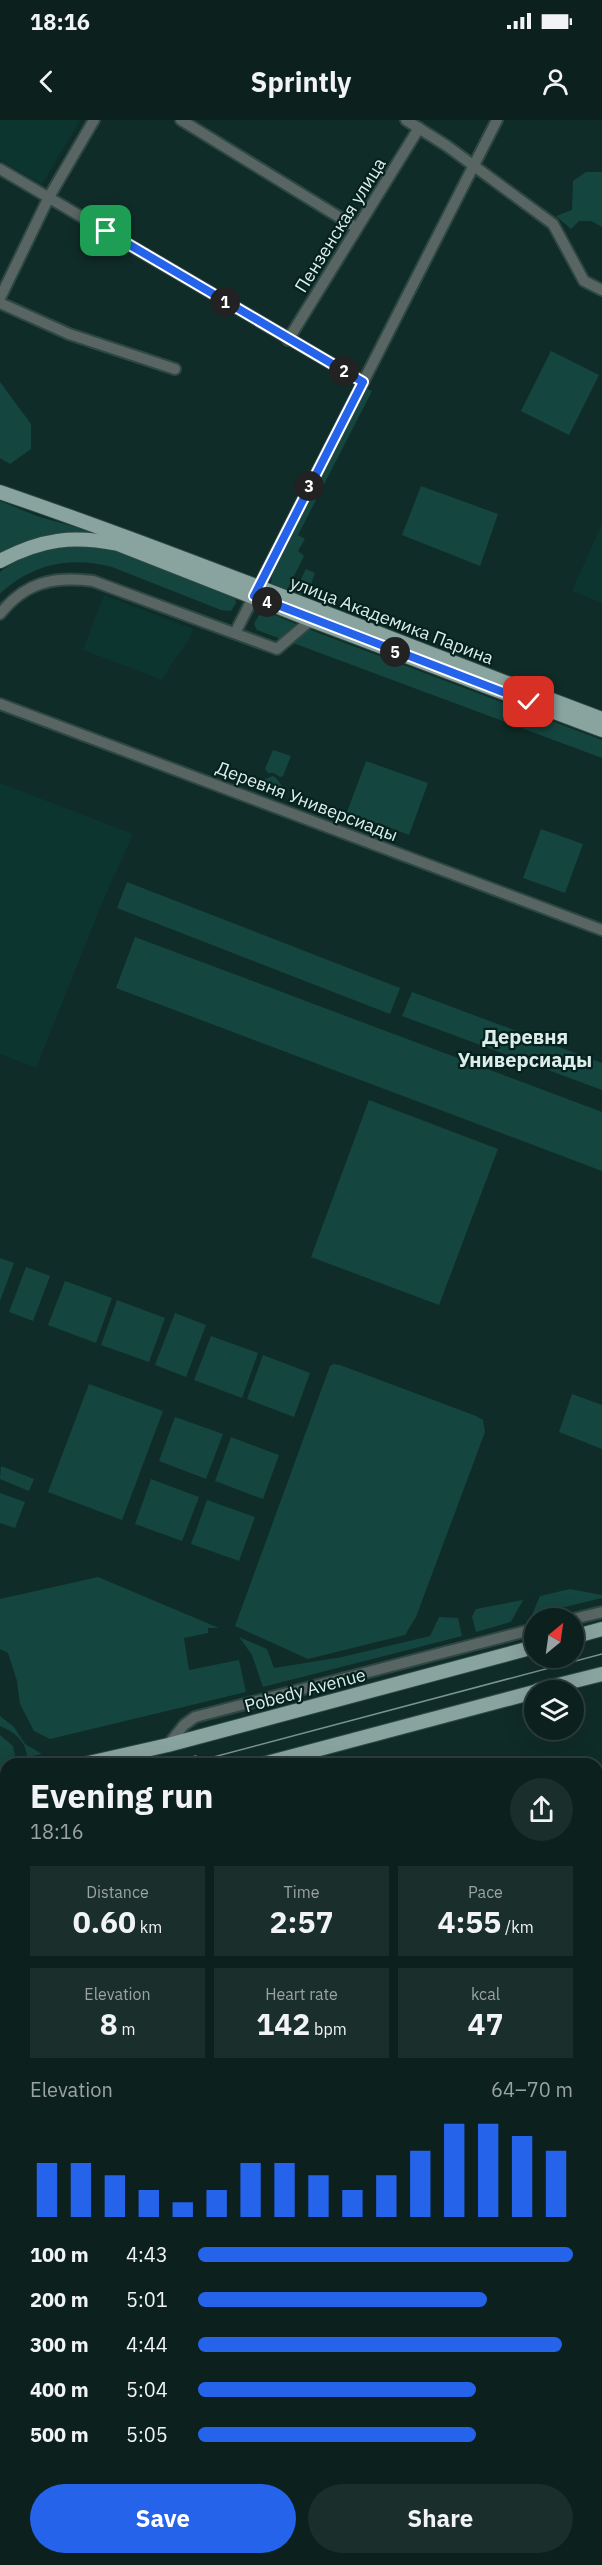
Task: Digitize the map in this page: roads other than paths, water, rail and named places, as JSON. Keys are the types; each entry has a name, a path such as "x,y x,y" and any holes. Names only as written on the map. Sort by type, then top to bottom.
{"main road":[{"name":"улица Академика Парина","path":"0,492 121,534 256,592 311,620 602,730"},
{"name":"улица Академика Парина","path":"0,561 20,550 67,539 91,539 118,544 602,719"},
{"path":"584,1634 602,1629"},
{"name":"Pobedy Avenue","path":"111,1758 168,1745 524,1650"},
{"path":"578,1680 602,1674"},
{"path":"286,1758 524,1695"}],"street":[{"path":"94,120 49,197 0,301 69,334 175,369"},
{"path":"181,120 357,228"},
{"path":"406,120 475,166 553,224 584,281 602,290"},
{"path":"235,633 497,120"},
{"name":"Пензенская улица","path":"288,340 419,128"},
{"path":"0,169 363,382"},
{"path":"0,614 9,602 27,588 60,579 75,578 93,580 277,649 311,620"},
{"name":"Деревня Универсиады","path":"0,704 602,930"},
{"path":"584,1616 602,1612"},
{"path":"168,1745 184,1725 195,1717 524,1632"}],"tram line":[{"path":"210,1758 602,1654"},
{"path":"188,1758 196,1756"}],"district":[{"name":"Деревня Универсиады","path":"525,1048"}]}
